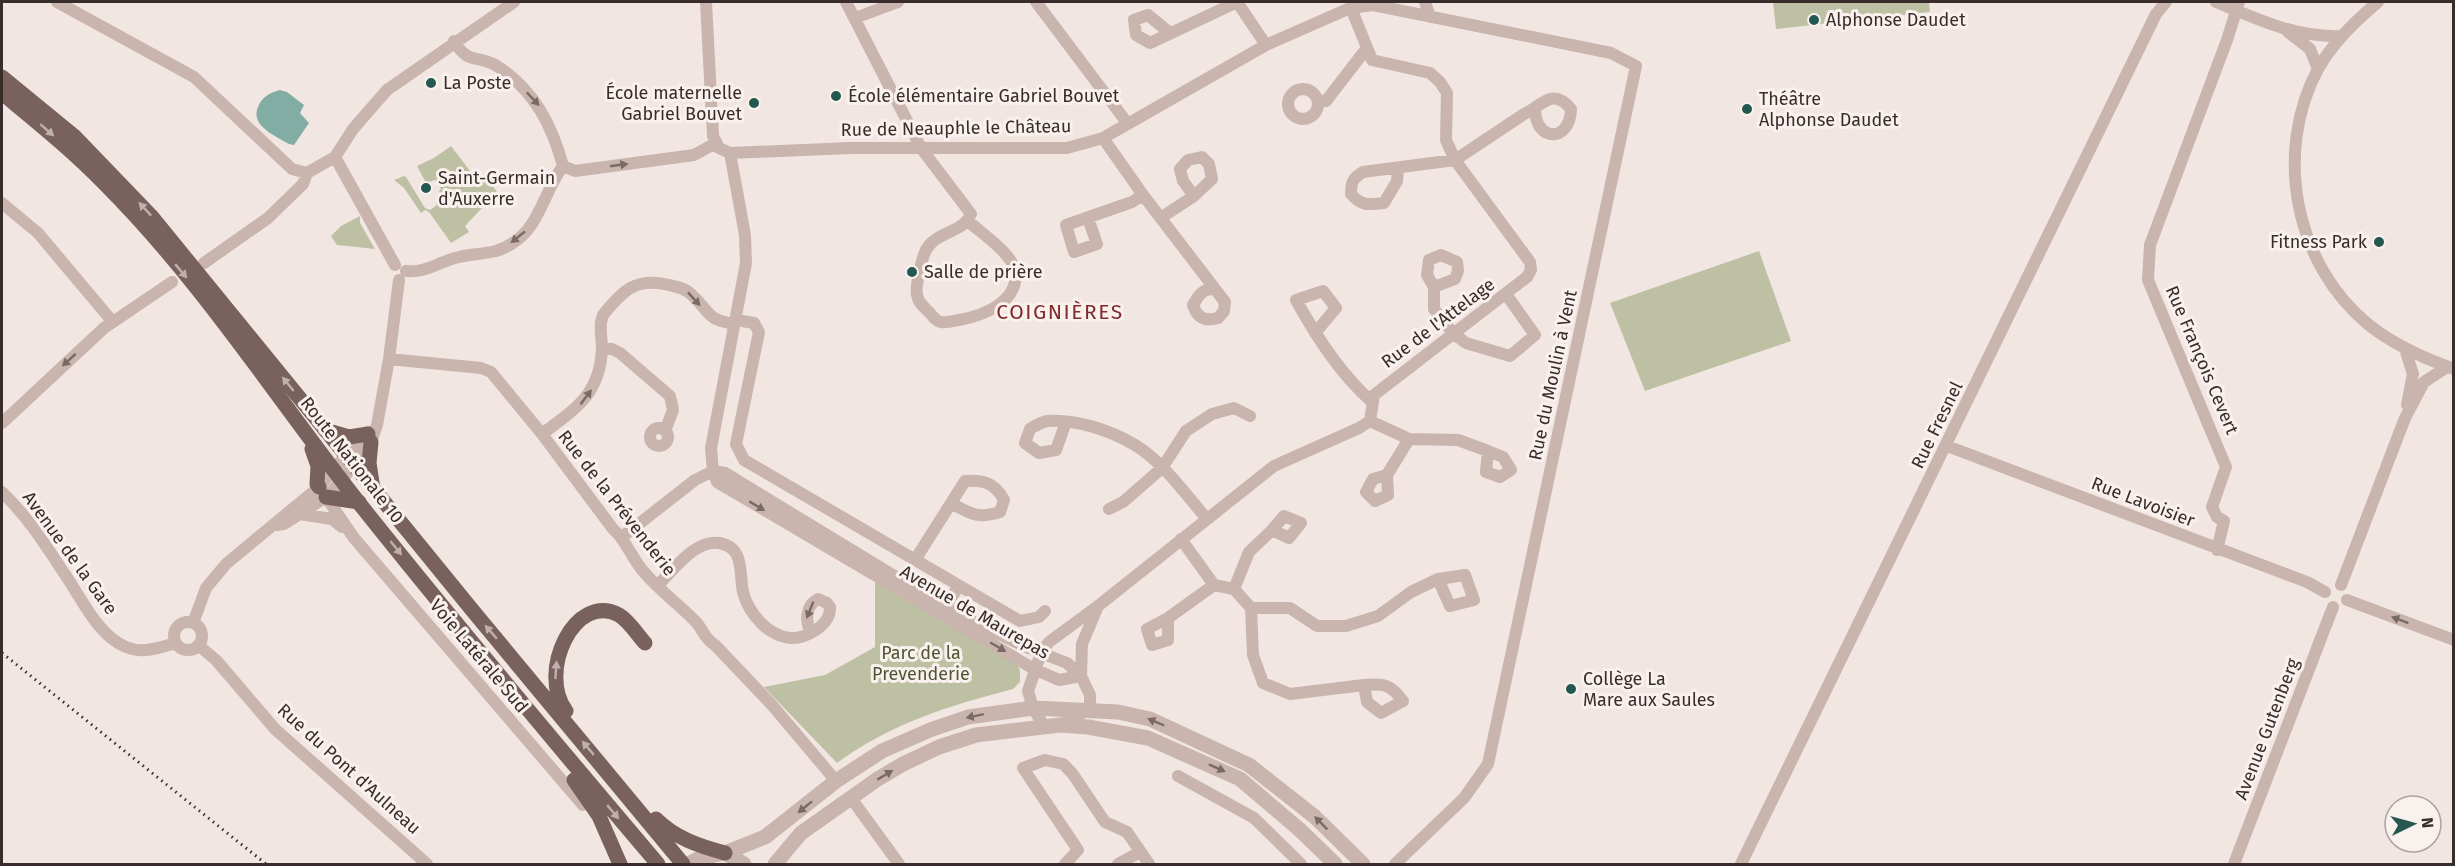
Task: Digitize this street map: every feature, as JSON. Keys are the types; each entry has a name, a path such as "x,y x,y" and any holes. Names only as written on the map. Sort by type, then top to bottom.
{"main road":[{"path":"2,77 82,144 152,217 325,430 344,468 373,489 683,864"},
{"name":"Route Nationale 10","path":"2,93 74,153 142,224 210,304 304,430"},
{"path":"304,430 329,451 378,506 388,508"},
{"path":"304,430 318,466 317,484 322,492 359,502"},
{"path":"325,430 349,437 372,434 369,463 373,489"},
{"name":"Route Nationale 10","path":"344,468 359,502 543,730 658,864"},
{"path":"569,725 568,713 557,695 555,673 558,655 569,632 589,615 602,612 615,613 625,619 645,643"},
{"path":"543,730 545,742 599,816 620,864"},
{"path":"634,804 645,806 666,830 683,839 725,853"}],"street":[{"path":"57,2 194,77 292,169 307,173"},
{"path":"204,263 267,218 303,184 307,173 335,157 372,104 387,90 454,41 514,2"},
{"path":"622,537 695,480 712,471 711,448 744,280 746,251 730,153 719,148 713,136 706,2"},
{"path":"846,2 921,148 971,214 968,221 938,238 926,249 916,288 917,296 936,320 942,322 978,317 993,310 1006,297 1014,283 1015,271 1011,261 968,221"},
{"path":"855,18 898,2"},
{"path":"1036,2 1128,124"},
{"path":"1170,33 1237,2 1266,45"},
{"name":"Rue de Neauphle le Château","path":"730,153 795,149 1066,148 1103,138 1266,45 1364,2"},
{"path":"1425,2 1430,18"},
{"name":"Rue Fresnel","path":"1741,864 2156,14 2166,2"},
{"path":"2216,2 2238,6 2284,30 2310,49 2318,69"},
{"path":"2378,2 2341,36 2318,69 2299,121 2295,165 2298,206 2309,246 2346,303 2368,324 2405,349 2451,368"},
{"name":"Rue du Moulin à Vent","path":"1351,9 1373,5 1611,53 1636,66 1488,764 1464,798 1395,864"},
{"name":"Rue François Cevert","path":"2217,550 2224,521 2217,517 2212,507 2226,467 2148,280 2148,261 2150,245 2238,6"},
{"path":"1318,101 1326,100 1367,48 1351,9"},
{"path":"2284,30 2314,36 2341,36"},
{"path":"400,272 422,272 458,257 498,250 510,244 534,223 548,189 563,166 558,144 536,101 497,66 461,53 454,41"},
{"name":"Rue de l'Attelage","path":"1367,48 1372,60 1430,73 1440,82 1447,93 1446,140 1455,160 1530,262 1531,270 1527,277 1506,294 1374,395 1372,402"},
{"path":"1398,169 1455,160 1524,114 1535,110"},
{"path":"1103,138 1143,195 1202,268 1214,289"},
{"path":"563,166 574,171 694,155 716,143"},
{"path":"277,525 284,524 299,514 322,492 372,434 389,360 400,272 335,157"},
{"path":"1088,218 1132,202 1143,195"},
{"path":"1162,217 1194,196"},
{"path":"2,204 38,233 112,321"},
{"path":"2,423 112,321 172,282"},
{"path":"542,434 579,406 590,394 597,380 602,348 603,315 628,289 643,282 683,289 716,320 754,323 759,332 736,444 744,460 1020,621 1039,617 1046,611"},
{"path":"1434,287 1434,309 1453,333 1466,343 1510,356 1535,335 1506,294"},
{"path":"1315,333 1357,389 1372,402 1370,421"},
{"path":"602,348 620,353 670,396 673,410 665,431"},
{"path":"2405,349 2413,374 2405,418"},
{"name":"Rue de la Prévenderie","path":"389,360 486,369 500,380 612,529 622,537 632,556 657,586 693,618 708,641 715,645 772,705 836,782"},
{"path":"2341,585 2405,418 2424,382 2451,368"},
{"path":"1109,509 1123,502 1162,468 1186,431 1212,414 1234,408 1250,416"},
{"path":"1370,421 1409,438 1458,440 1488,451"},
{"path":"1044,726 1033,708 1028,691 1034,669 1049,642 1098,606 1274,466 1370,421"},
{"path":"1066,422 1087,424 1136,446 1162,468 1207,519"},
{"path":"1387,475 1409,438"},
{"name":"Rue Lavoisier","path":"1947,446 2217,550 2307,582 2325,592"},
{"name":"Avenue de Maurepas","path":"712,471 725,473 945,607 1067,663 1081,675"},
{"name":"Avenue de Maurepas","path":"712,471 717,482 1034,669 1059,680 1081,675"},
{"path":"778,506 790,487"},
{"name":"Avenue de la Gare","path":"2,492 25,516 107,634 128,648 140,651 176,643"},
{"path":"193,623 206,588 226,564 277,525 280,519 322,492"},
{"name":"Voie Latérale Sud","path":"322,492 354,538 578,798 608,837"},
{"path":"915,560 951,503"},
{"path":"299,514 332,519 354,538"},
{"path":"1234,589 1249,552 1272,530"},
{"path":"1181,539 1214,585 1234,589 1251,608 1253,655 1263,682 1290,694 1364,685"},
{"path":"657,586 698,547 712,543 724,544 737,554 747,602 762,624 787,638 801,637 810,631"},
{"path":"1251,608 1290,608 1317,626 1346,626 1378,616 1412,592 1438,579"},
{"path":"1168,618 1214,585"},
{"path":"2341,585 2330,586 2325,592 2325,599 2333,607 2339,607 2347,600"},
{"path":"2341,585 2346,590 2347,600"},
{"path":"945,607 959,586"},
{"path":"2347,600 2454,640"},
{"path":"1090,710 1090,695 1081,675 1082,644 1098,606"},
{"name":"Avenue Gutenberg","path":"2234,864 2333,607"},
{"path":"184,622 193,623 201,633 198,645 187,650 176,643 174,635 177,627 184,622"},
{"name":"Rue du Pont d'Aulneau","path":"198,645 216,660 275,729 427,864"},
{"path":"688,864 700,858 725,853 765,837 836,782 882,751 930,730 968,717 1033,708 1118,712 1150,718 1249,765 1315,816 1363,864"},
{"path":"1060,725 1090,710"},
{"path":"775,864 801,833 903,764 939,747 976,735 1060,725 1088,727 1148,738 1240,779 1300,830 1335,864"},
{"path":"1065,864 1078,850 1023,768 1045,760 1063,764 1105,822 1127,832 1149,864"},
{"path":"1178,776 1254,818 1301,864"},
{"path":"851,798 899,864"},
{"path":"1118,864 1140,852"},
{"path":"725,853 744,864"}],"green space":[{"name":"Alphonse Daudet","path":"1773,2 1929,2 1930,12 1776,29"},
{"path":"451,146 477,180 485,174 497,192 465,226 469,232 451,243 429,212 425,210 421,213 404,188 394,180 406,177 425,208 430,210 436,206 437,200 443,198 439,191 441,189 435,180 426,183 417,166"},
{"path":"360,216 360,223 375,249 337,245 331,236 341,226"},
{"path":"1759,251 1791,341 1645,391 1610,303"},
{"name":"Parc de la Prevenderie","path":"875,578 1017,663 1020,682 1013,689 943,709 900,726 837,763 764,687 825,675 875,647"}],"water":[{"path":"280,90 287,92 304,105 300,113 309,123 294,145 271,134 258,120 258,107 264,98"}],"railway":[{"path":"2,653 266,864"}],"place":[{"name":"Alphonse Daudet","path":"1814,20"},
{"name":"La Poste","path":"431,83"},
{"name":"École élémentaire Gabriel Bouvet","path":"836,96"},
{"name":"École maternelle Gabriel Bouvet","path":"754,103"},
{"name":"Théâtre Alphonse Daudet","path":"1747,109"},
{"name":"Saint-Germain d'Auxerre","path":"426,188"},
{"name":"Fitness Park","path":"2379,242"},
{"name":"Salle de prière","path":"912,272"},
{"name":"Collège La Mare aux Saules","path":"1571,689"}],"district":[{"name":"COIGNIÈRES","path":"1060,312"}]}
